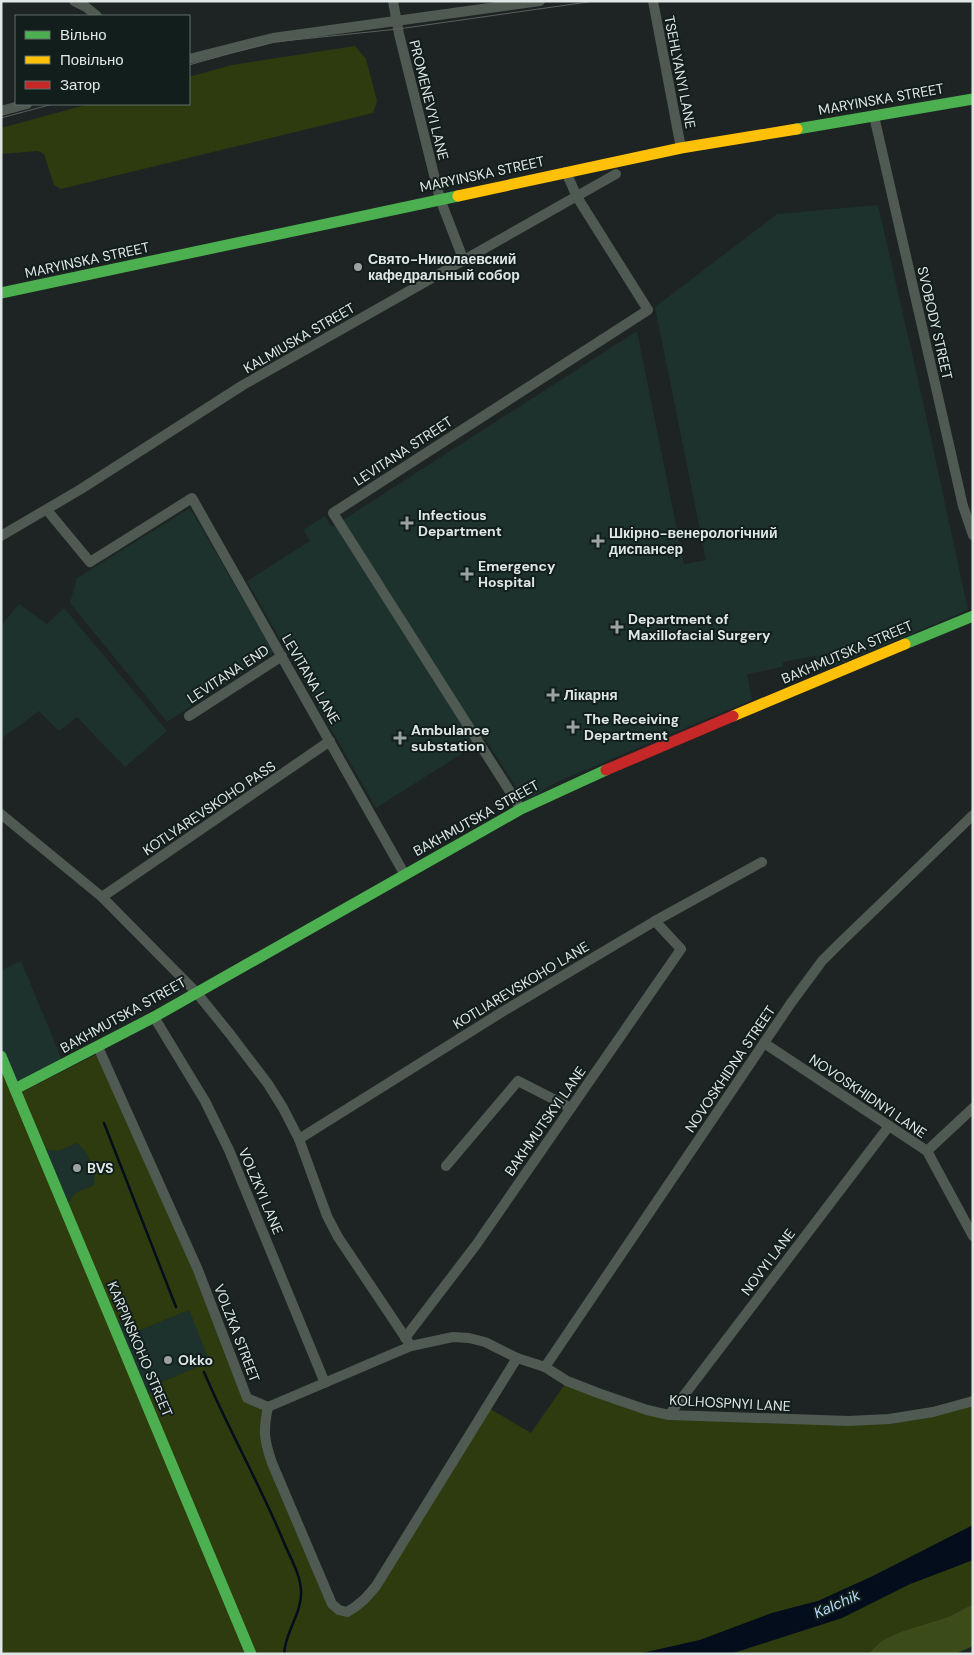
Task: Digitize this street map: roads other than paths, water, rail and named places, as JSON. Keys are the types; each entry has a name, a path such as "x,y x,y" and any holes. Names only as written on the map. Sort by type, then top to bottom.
{"street":[{"path":"74,1 89,4 96,15"},
{"name":"PROMENEVYI LANE","path":"393,1 396,22 440,199 464,261"},
{"path":"190,59 274,38 540,1"},
{"name":"TSEHLYANYI LANE","path":"653,1 681,148"},
{"name":"MARYINSKA STREET","path":"1,293 681,148 973,99"},
{"path":"1,111 22,105"},
{"name":"SVOBODY STREET","path":"874,116 963,506 973,534"},
{"name":"LEVITANA STREET","path":"521,809 333,513 648,310 577,196 566,172"},
{"name":"KALMIUSKA STREET","path":"1,536 47,510 243,385 616,174"},
{"name":"LEVITANA LANE","path":"47,510 90,562 192,498 405,875"},
{"name":"BAKHMUTSKA STREET","path":"15,1089 154,1017 521,809 585,779 973,616"},
{"name":"LEVITANA END","path":"190,716 282,656"},
{"name":"KOTLYAREVSKOHO PASS","path":"102,897 330,741"},
{"path":"1,814 102,897 196,992 265,1079 280,1102 299,1139 327,1216 338,1237 408,1342"},
{"name":"NOVOSKHIDNA STREET","path":"545,1367 764,1043 822,961 973,815"},
{"name":"KOTLIAREVSKOHO LANE","path":"299,1139 502,1012 655,920 762,862"},
{"name":"BAKHMUTSKYI LANE","path":"408,1342 681,949 655,920"},
{"name":"VOLZKYI LANE","path":"154,1017 205,1101 229,1150 325,1383"},
{"name":"NOVOSKHIDNYI LANE","path":"764,1043 926,1151 973,1236"},
{"name":"VOLZKA STREET","path":"98,1047 198,1270 247,1398 268,1407"},
{"name":"KARPINSKOHO STREET","path":"1,1056 251,1654"},
{"path":"446,1166 518,1081 570,1108"},
{"path":"926,1151 973,1108"},
{"name":"NOVYI LANE","path":"669,1415 888,1126"},
{"name":"KOLHOSPNYI LANE","path":"268,1407 325,1383 408,1342 453,1337 485,1342 517,1358 545,1367 567,1380 598,1393 647,1410 669,1415 849,1421 889,1419 933,1412 973,1401"},
{"path":"268,1407 264,1429 266,1445 272,1463 332,1604 339,1610 347,1612 357,1607 376,1586 517,1358"}],"water":[{"name":"Kalchik","path":"973,1525 973,1560 910,1584 842,1618 730,1654 638,1654 700,1640 772,1613 818,1601 873,1576"}],"waterway":[{"path":"104,1123 176,1307"},
{"path":"204,1372 266,1501 301,1586 301,1600 287,1638 284,1654"}],"tram line":[{"path":"190,65 274,42 398,29 595,1"},
{"path":"1,118 49,105"}],"place":[{"name":"Свято-Николаевский кафедральный собор","path":"358,267"},
{"name":"Infectious Department","path":"407,523"},
{"name":"Шкірно-венерологічний диспансер","path":"598,541"},
{"name":"Emergency Hospital","path":"467,574"},
{"name":"Department of Maxillofacial Surgery","path":"617,627"},
{"name":"Лікарня","path":"553,695"},
{"name":"The Receiving Department","path":"573,727"},
{"name":"Ambulance substation","path":"400,738"},
{"name":"BVS","path":"77,1168"},
{"name":"Okko","path":"168,1360"}]}
